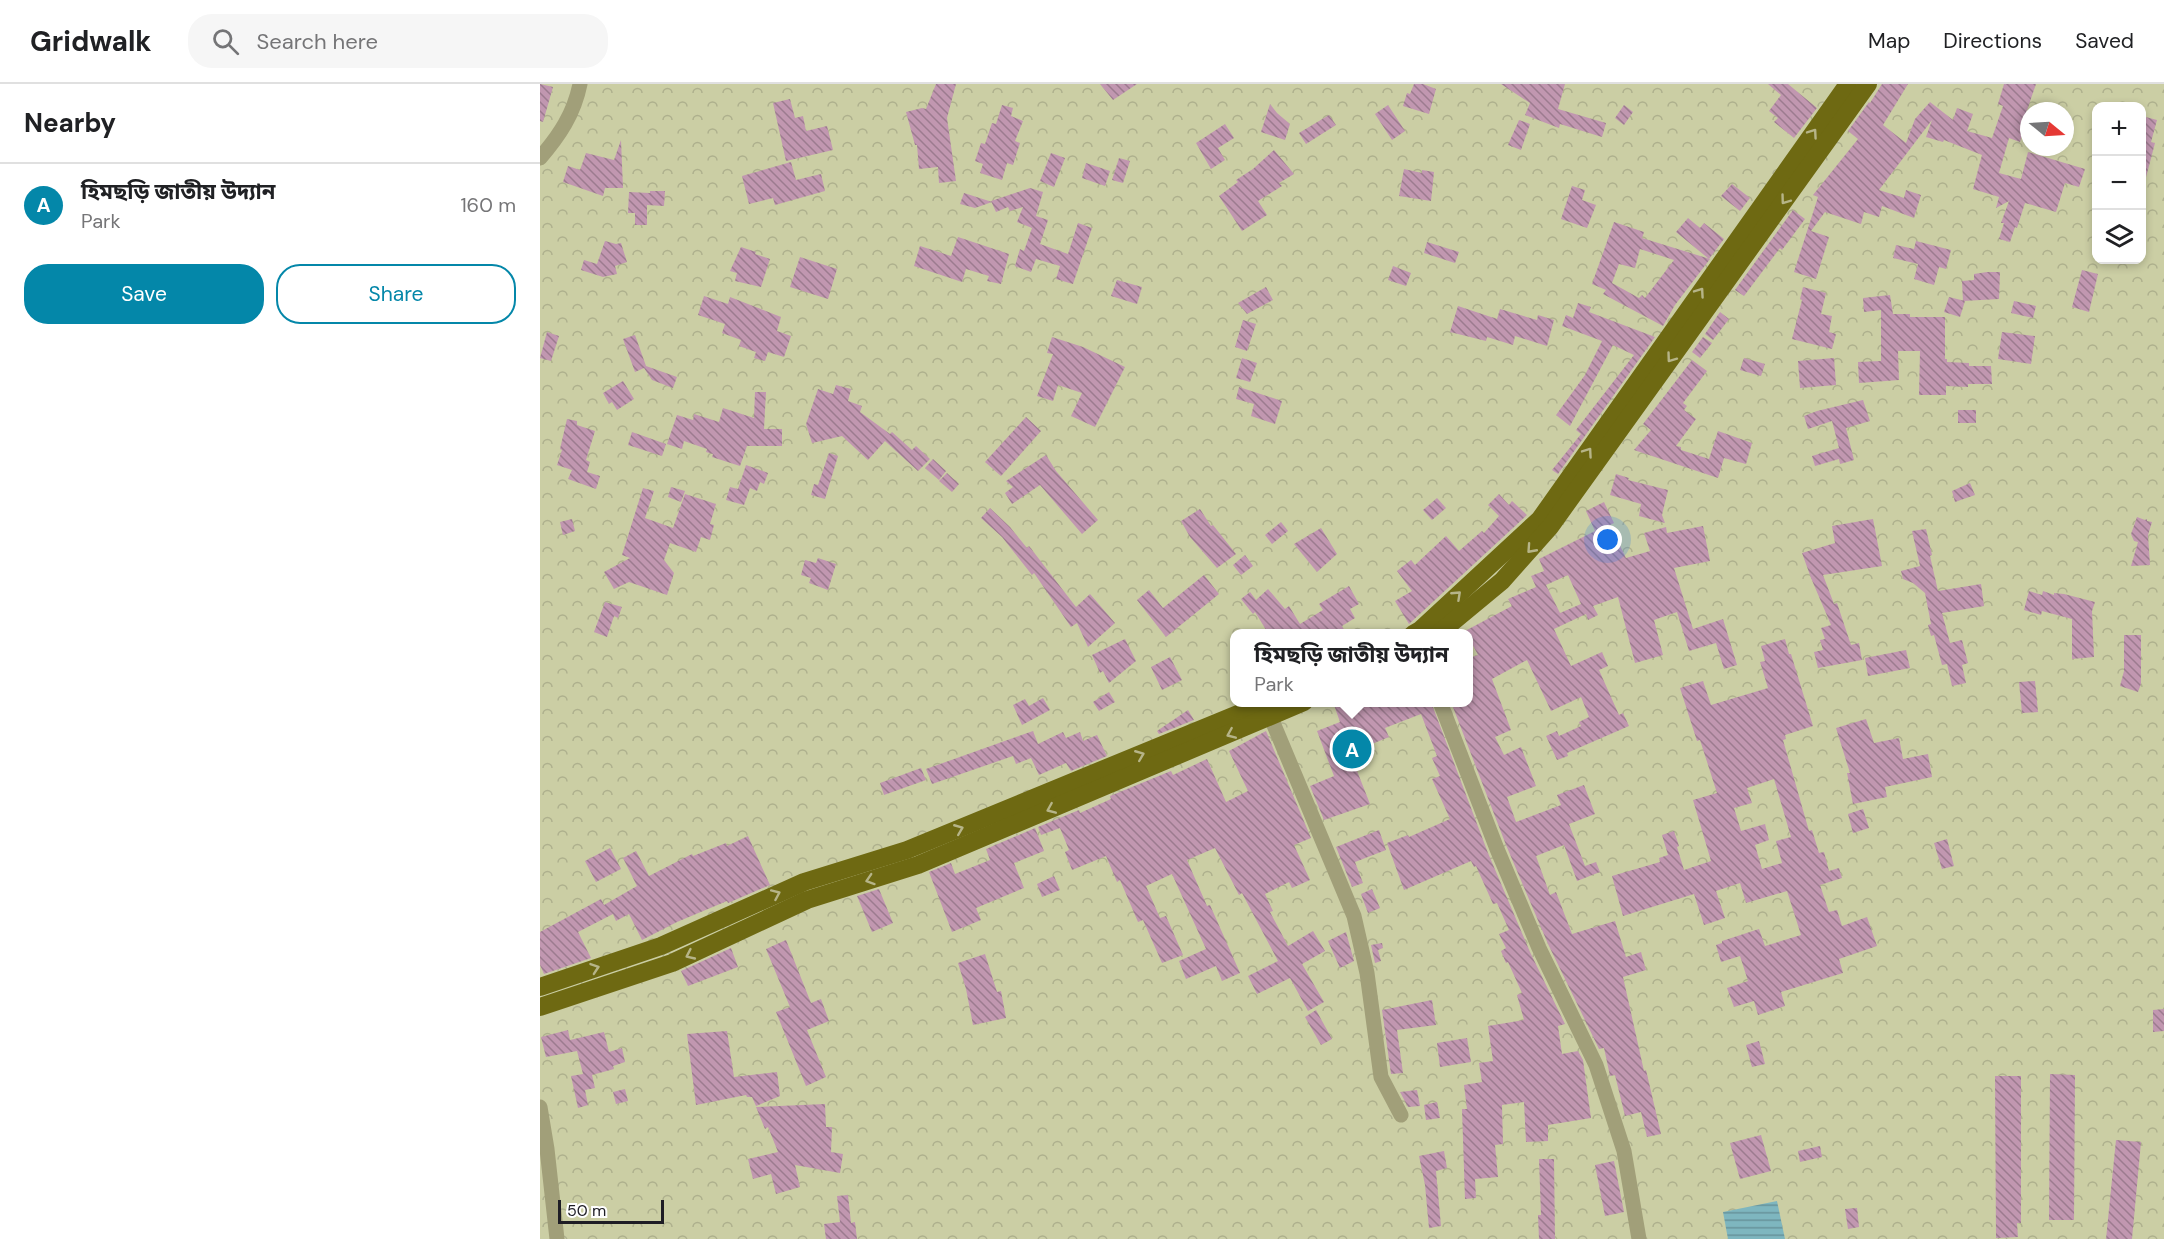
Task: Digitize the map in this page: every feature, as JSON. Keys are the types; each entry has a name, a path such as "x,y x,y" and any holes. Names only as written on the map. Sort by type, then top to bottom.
{"main road":[{"path":"1421,629 1540,519 1848,84"},
{"path":"1443,629 1502,581 1550,527 1868,84"},
{"path":"540,987 661,946 804,882 907,850 1269,710"},
{"path":"540,1007 672,963 807,900 918,865 1269,710"}],"street":[{"path":"540,158 560,135 577,102 580,84"},
{"path":"1442,707 1497,849 1539,948 1596,1065 1624,1150 1639,1239"},
{"path":"1269,710 1354,916 1367,973 1381,1077 1401,1115"},
{"path":"540,1107 557,1239"}],"green space":[{"path":"540,84 2164,84 2164,1239 540,1239"}],"shaded area":[{"path":"1777,1201 1785,1239 1728,1239 1723,1212"}],"building":[{"path":"540,84 553,87 543,122 540,121"},
{"path":"936,84 956,84 947,118 956,181 939,183 938,167 919,169 917,145 915,145 906,112 926,109"},
{"path":"1100,84 1137,84 1113,100"},
{"path":"1414,84 1423,84 1436,89 1429,114 1403,106 1407,93 1410,94"},
{"path":"1501,84 1565,84 1558,109 1606,123 1602,137 1560,124 1559,128 1525,115 1530,103"},
{"path":"1768,84 1788,84 1817,108 1794,138 1774,122 1778,118 1769,111 1781,95"},
{"path":"1882,84 1908,84 1883,125 1906,143 1915,119 1930,102 1953,120 1957,108 1973,114 1967,131 1992,138 2003,106 1998,104 2004,84 2036,84 2030,102 2020,102 2020,142 2009,138 1999,173 2021,179 2027,156 2041,156 2085,169 2079,187 2065,183 2056,212 2025,203 2010,242 1999,239 2004,223 2001,223 2009,201 1996,208 1999,197 1973,189 1982,155 1944,140 1943,142 1926,137 1932,120 1879,190 1904,198 1906,190 1921,195 1914,218 1882,206 1879,217 1864,212 1861,224 1825,212 1811,231 1829,237 1816,279 1794,272 1818,197 1813,195 1858,139 1848,131"},
{"path":"790,99 795,118 803,116 806,131 827,126 833,150 786,161 773,103"},
{"path":"1270,104 1290,124 1285,140 1261,132"},
{"path":"1002,105 1013,108 1011,116 1023,121 1015,141 1020,143 1013,165 1007,163 1002,180 980,173 983,164 975,161 981,143 985,144 992,123 996,124"},
{"path":"1388,105 1405,131 1392,140 1375,114"},
{"path":"1624,105 1633,112 1624,125 1615,118"},
{"path":"1329,115 1336,125 1306,144 1299,133"},
{"path":"2146,117 2157,120 2151,142 2155,143 2146,177"},
{"path":"1519,120 1530,124 1521,150 1508,145"},
{"path":"1225,124 1234,138 1218,148 1225,160 1211,169 1196,143"},
{"path":"621,140 623,188 605,188 603,196 563,182 568,166 580,170 586,153 614,160"},
{"path":"1274,150 1294,174 1279,183 1282,186 1258,201 1267,215 1242,231 1219,196"},
{"path":"1051,153 1065,158 1054,187 1040,181"},
{"path":"1119,158 1130,161 1123,183 1112,180"},
{"path":"791,162 796,180 821,174 825,191 775,205 773,198 749,204 742,176"},
{"path":"1086,163 1110,171 1105,186 1082,178"},
{"path":"1404,169 1422,173 1422,170 1434,172 1431,201 1399,196"},
{"path":"1732,184 1750,198 1740,211 1721,196"},
{"path":"1572,186 1585,190 1582,200 1596,205 1587,228 1561,219"},
{"path":"1030,188 1043,192 1036,216 1048,220 1040,244 1068,254 1078,223 1092,228 1073,284 1056,279 1060,266 1036,259 1031,272 1015,266 1020,249 1024,251 1032,228 1017,222 1023,207 1010,211 1008,207 996,212 991,201"},
{"path":"650,191 665,191 664,206 647,205 647,225 635,225 635,213 628,213 629,192 650,193"},
{"path":"964,193 992,202 975,208 960,204"},
{"path":"1793,210 1805,219 1744,296 1735,290"},
{"path":"1688,218 1700,228 1704,223 1724,239 1709,259 1676,232"},
{"path":"1614,222 1644,232 1642,238 1710,259 1675,305 1663,326 1603,294 1606,290 1592,284","holes":["1640,249 1674,260 1645,298 1642,295 1639,298 1612,283 1619,264 1635,268"]},
{"path":"958,237 1009,254 1001,284 987,281 989,276 966,269 962,282 914,266 920,246 951,256"},
{"path":"605,241 621,243 627,262 615,266 617,274 603,277 581,270 584,260 597,264"},
{"path":"1916,241 1951,250 1946,269 1939,267 1934,285 1914,279 1918,264 1893,258 1896,245 1914,249"},
{"path":"1427,242 1459,252 1455,263 1424,253"},
{"path":"741,247 770,259 761,287 735,281 737,273 730,271"},
{"path":"800,257 837,269 828,299 790,287"},
{"path":"1393,266 1411,273 1406,286 1388,280"},
{"path":"2082,270 2098,274 2089,312 2072,307"},
{"path":"2000,272 1999,299 1963,301 1962,281 1974,280 1974,274"},
{"path":"1117,280 1142,287 1137,304 1111,296"},
{"path":"1266,287 1273,300 1247,314 1238,303"},
{"path":"1803,287 1826,293 1821,314 1832,316 1829,332 1836,334 1832,349 1792,339"},
{"path":"1890,295 1893,314 1910,314 1910,317 1945,317 1945,359 1947,362 1969,363 1969,366 1991,366 1992,384 1968,384 1968,387 1946,386 1946,395 1919,395 1920,351 1898,351 1899,380 1859,383 1858,362 1881,361 1881,310 1864,312 1863,298"},
{"path":"704,296 728,304 730,297 781,317 777,331 791,336 784,357 768,352 765,361 754,358 756,352 739,346 741,340 722,333 725,324 698,315"},
{"path":"1949,297 1965,301 1960,317 1944,312"},
{"path":"2014,301 2036,306 2033,318 2011,313"},
{"path":"1578,303 1591,307 1589,312 1655,337 1558,474 1552,470 1581,434 1576,430 1634,355 1613,345 1570,426 1556,415 1585,375 1602,341 1562,326 1566,315 1573,318"},
{"path":"1458,306 1497,319 1500,309 1537,320 1538,315 1554,320 1547,346 1515,336 1513,345 1487,337 1486,341 1450,332"},
{"path":"1720,312 1729,319 1713,340 1705,334"},
{"path":"1243,320 1256,324 1247,351 1235,347"},
{"path":"547,332 559,336 551,361 540,358"},
{"path":"2002,332 2035,336 2031,364 1998,359"},
{"path":"635,335 646,366 677,377 673,388 652,380 644,368 635,372 623,339"},
{"path":"1052,337 1083,347 1125,367 1095,427 1071,416 1082,393 1058,385 1053,401 1037,396 1053,354 1047,353"},
{"path":"1703,337 1712,343 1700,358 1692,352"},
{"path":"1242,358 1257,363 1250,382 1236,378"},
{"path":"1744,358 1765,364 1761,376 1740,370"},
{"path":"1834,358 1836,385 1800,388 1798,361"},
{"path":"1692,360 1707,371 1683,403 1687,406 1684,410 1696,419 1676,446 1681,447 1681,450 1709,459 1718,431 1752,443 1746,464 1724,458 1718,478 1634,450 1651,430 1643,424"},
{"path":"623,381 634,399 617,410 612,402 609,404 603,393"},
{"path":"836,385 851,389 848,401 862,406 860,412 890,434 892,432 912,450 916,446 930,459 918,471 885,441 868,460 842,436 812,443 806,424 818,389 833,394"},
{"path":"1239,387 1282,401 1275,424 1251,416 1254,404 1236,399"},
{"path":"755,392 766,392 764,429 782,429 782,446 747,446 740,466 712,457 713,454 706,452 707,449 684,441 682,449 667,444 677,415 693,420 694,414 719,422 723,408 754,418"},
{"path":"1863,400 1870,421 1846,428 1854,460 1840,464 1839,459 1815,466 1812,456 1839,448 1832,421 1808,429 1804,416"},
{"path":"1958,410 1976,410 1976,423 1958,423"},
{"path":"1026,417 1041,431 1001,476 985,462"},
{"path":"567,419 577,421 577,425 595,431 586,460 590,462 587,472 600,476 596,489 568,479 572,470 557,465"},
{"path":"632,432 666,444 662,456 628,445"},
{"path":"829,453 838,456 825,499 811,495 814,484 818,485"},
{"path":"1046,455 1056,471 1098,520 1082,534 1040,485 1012,504 1005,493 1013,487 1006,481"},
{"path":"933,459 946,471 939,480 925,468"},
{"path":"746,465 768,473 764,484 760,482 757,491 750,488 744,505 726,500 730,487 738,489"},
{"path":"947,473 959,484 952,492 939,481"},
{"path":"1616,474 1629,478 1628,480 1668,490 1662,515 1665,523 1639,516 1641,504 1610,495"},
{"path":"1970,483 1975,495 1955,502 1952,491"},
{"path":"671,487 685,491 681,502 668,497"},
{"path":"643,488 654,491 645,518 673,528 685,494 716,504 710,524 714,525 710,540 701,537 696,552 670,543 664,560 674,573 667,595 629,582 614,589 604,572 630,558 622,555"},
{"path":"1499,494 1509,505 1512,501 1527,515 1409,624 1395,601 1412,591 1397,571 1411,560 1415,565 1446,536 1459,551 1482,531 1484,533 1499,516 1488,505"},
{"path":"1437,498 1446,508 1432,520 1423,510"},
{"path":"1604,502 1614,523 1610,525 1626,558 1650,551 1644,533 1666,527 1667,533 1703,526 1710,561 1674,568 1693,629 1723,619 1737,665 1724,669 1716,643 1689,651 1677,612 1654,620 1663,655 1635,663 1618,597 1593,606 1598,615 1588,620 1586,614 1554,629 1571,666 1602,652 1608,666 1599,670 1619,715 1623,713 1629,726 1567,753 1568,756 1557,760 1546,736 1557,731 1559,736 1581,726 1579,722 1589,717 1581,697 1551,711 1527,660 1492,679 1511,730 1495,737 1504,755 1521,747 1536,786 1507,797 1516,822 1561,805 1557,795 1584,785 1595,814 1569,824 1585,866 1596,862 1600,872 1577,881 1564,845 1536,856 1550,895 1556,892 1572,934 1615,921 1626,957 1641,952 1646,970 1623,977 1661,1134 1647,1137 1641,1112 1625,1116 1615,1075 1610,1076 1604,1048 1599,1049 1548,944 1506,845 1453,707 1473,707 1473,657 1478,655 1473,646 1473,629 1469,629 1512,606 1508,599 1536,587 1531,576 1544,571 1539,559 1595,531 1586,511","holes":["1568,575 1581,604 1560,613 1546,585"]},
{"path":"990,508 1027,548 1029,546 1076,607 1090,594 1115,623 1088,647 1077,623 1071,627 1034,573 1032,575 1002,537 981,518"},
{"path":"1200,509 1211,526 1213,525 1236,554 1217,568 1190,537 1181,521"},
{"path":"2137,517 2152,522 2148,535 2150,565 2131,566 2138,542 2134,541 2131,534"},
{"path":"572,519 575,531 563,535 560,522"},
{"path":"1873,519 1882,566 1823,575 1834,604 1837,603 1851,645 1859,643 1862,660 1818,668 1814,652 1823,650 1820,640 1825,639 1821,628 1831,625 1802,553 1835,543 1832,526"},
{"path":"1281,522 1288,531 1272,544 1265,535"},
{"path":"1321,528 1337,554 1317,572 1294,544"},
{"path":"1926,529 1938,591 1981,584 1984,606 1942,613 1950,643 1962,640 1968,663 1962,665 1966,683 1952,686 1947,664 1942,665 1934,635 1931,636 1925,593 1913,583 1903,579 1901,571 1920,566 1912,531"},
{"path":"1245,555 1253,566 1241,575 1233,565"},
{"path":"818,558 836,564 828,590 809,583 811,578 801,575 805,560 816,563"},
{"path":"1204,575 1219,594 1166,637 1137,600 1149,590 1163,608"},
{"path":"1349,586 1359,604 1350,609 1355,618 1342,626 1344,629 1266,629 1255,612 1253,614 1241,599 1250,592 1256,600 1268,589 1285,609 1289,606 1300,624 1323,610 1319,604"},
{"path":"2029,591 2042,595 2043,591 2054,595 2054,593 2064,594 2095,602 2092,611 2094,657 2072,659 2072,619 2042,611 2041,615 2024,610"},
{"path":"605,602 622,607 618,618 614,616 607,637 594,632"},
{"path":"2124,635 2141,635 2141,684 2138,692 2120,686 2124,671"},
{"path":"1125,639 1136,661 1109,683 1103,671 1100,673 1092,655"},
{"path":"1785,639 1813,726 1785,735 1786,739 1783,740 1809,831 1812,830 1819,853 1824,852 1829,871 1839,868 1842,878 1820,885 1829,912 1837,910 1842,926 1867,917 1877,946 1839,959 1843,973 1781,992 1785,1006 1758,1015 1754,1001 1734,1007 1727,988 1748,981 1740,956 1721,962 1716,945 1759,929 1765,946 1801,935 1787,891 1746,903 1740,883 1716,891 1725,918 1704,925 1694,894 1623,916 1612,876 1660,862 1659,858 1668,855 1662,835 1674,831 1684,870 1711,861 1693,800 1717,793 1680,688 1703,681 1711,705 1768,688 1760,662 1765,661 1761,646","holes":["1774,779 1791,837 1776,841 1782,863 1762,869 1755,845 1769,840 1765,824 1741,831 1734,808 1752,803 1747,788"]},
{"path":"1906,650 1910,668 1868,676 1865,658"},
{"path":"1170,657 1182,680 1162,690 1151,667"},
{"path":"2035,681 2038,712 2022,713 2019,682"},
{"path":"1109,692 1115,702 1099,711 1093,702"},
{"path":"1043,698 1050,710 1022,725 1013,705 1025,699 1029,706"},
{"path":"1335,707 1433,707 1488,853 1530,952 1565,1024 1558,1026 1562,1054 1578,1051 1583,1060 1591,1118 1548,1125 1548,1141 1526,1142 1524,1102 1502,1105 1503,1144 1495,1145 1498,1177 1475,1179 1476,1198 1465,1199 1462,1109 1467,1109 1464,1085 1482,1082 1479,1063 1493,1061 1488,1026 1524,1020 1517,995 1522,993 1501,951 1506,948 1499,934 1509,930 1497,903 1493,904 1476,866 1474,867 1471,861 1404,890 1387,843 1408,835 1409,837 1450,819 1432,779 1440,776 1432,758 1437,756 1421,714 1385,728 1389,737 1367,746 1369,752 1352,758 1370,804 1324,820 1310,786 1334,776 1317,731 1340,722"},
{"path":"1188,710 1194,720 1159,734 1157,731"},
{"path":"1866,719 1874,743 1899,738 1903,759 1928,754 1932,777 1885,787 1887,797 1853,804 1847,773 1850,773 1836,728"},
{"path":"1033,731 1038,744 1063,732 1066,738 1080,732 1083,741 1097,735 1107,756 1071,771 1066,763 1039,775 1031,758 1016,764 1013,756 932,784 926,769"},
{"path":"1266,731 1311,838 1294,845 1310,880 1292,888 1289,882 1265,894 1273,911 1270,912 1288,946 1313,931 1325,951 1302,964 1324,1002 1308,1011 1290,978 1257,994 1248,976 1278,961 1242,893 1239,895 1215,848 1187,860 1240,973 1222,981 1216,966 1186,979 1179,961 1206,949 1172,874 1146,886 1160,918 1166,916 1183,955 1162,963 1143,920 1138,922 1120,880 1117,882 1106,856 1072,870 1065,852 1069,850 1060,828 1041,835 1038,827 1079,810 1080,813 1111,799 1110,796 1171,771 1173,775 1207,759 1226,802 1248,791 1229,751"},
{"path":"921,768 926,780 884,795 880,783"},
{"path":"1863,809 1869,828 1853,833 1848,814"},
{"path":"1035,828 1044,851 1014,863 1024,888 976,908 981,920 952,932 929,872 951,863 955,874 990,860 986,849"},
{"path":"1379,830 1386,850 1355,862 1363,883 1352,887 1336,847"},
{"path":"748,836 770,885 677,922 642,940 629,914 616,921 613,914 578,932 591,958 544,974 540,965 540,932 601,899 604,905 637,886 623,858 636,851 649,876 692,854 693,856 726,843 727,846"},
{"path":"1947,839 1954,866 1942,869 1934,843"},
{"path":"610,848 621,869 596,882 585,861"},
{"path":"1054,876 1060,890 1042,897 1037,884"},
{"path":"879,889 893,923 872,932 857,896"},
{"path":"1372,889 1380,908 1368,913 1361,894"},
{"path":"1346,932 1354,961 1340,968 1328,941"},
{"path":"786,940 811,1003 821,999 829,1021 807,1030 826,1077 806,1086 776,1012 790,1007 766,949"},
{"path":"1382,943 1383,948 1378,950 1381,961 1375,963 1371,945"},
{"path":"731,948 738,967 688,986 681,971"},
{"path":"985,954 997,992 1001,991 1006,1018 973,1025 958,963"},
{"path":"1432,1000 1436,1025 1397,1030 1403,1073 1391,1074 1382,1010"},
{"path":"2164,1009 2164,1031 2153,1032 2153,1010"},
{"path":"1316,1010 1332,1039 1321,1045 1305,1017"},
{"path":"568,1030 570,1040 604,1032 609,1052 622,1048 625,1062 613,1066 614,1069 592,1075 595,1088 585,1090 588,1105 578,1108 571,1076 583,1074 577,1051 546,1057 541,1037"},
{"path":"727,1031 734,1077 777,1072 780,1096 756,1106 752,1097 746,1095 696,1105 687,1034"},
{"path":"1467,1038 1471,1062 1440,1067 1437,1043"},
{"path":"1759,1041 1765,1064 1752,1067 1746,1045"},
{"path":"2050,1074 2075,1075 2074,1220 2049,1220"},
{"path":"1995,1076 2021,1076 2021,1223 2017,1223 2018,1237 1996,1238"},
{"path":"625,1089 628,1101 616,1104 613,1092"},
{"path":"1417,1090 1420,1106 1408,1107 1400,1092"},
{"path":"1437,1102 1440,1118 1426,1120 1424,1105"},
{"path":"825,1104 826,1127 832,1127 831,1152 843,1154 840,1173 795,1165 800,1187 776,1194 771,1174 753,1179 748,1159 778,1152 768,1127 765,1129 756,1107"},
{"path":"1761,1135 1771,1171 1740,1179 1730,1143"},
{"path":"2116,1140 2141,1142 2132,1239 2106,1239"},
{"path":"1820,1146 1822,1157 1800,1162 1798,1151"},
{"path":"1444,1151 1447,1168 1436,1171 1441,1226 1429,1228 1425,1185 1419,1156"},
{"path":"1539,1159 1554,1159 1555,1239 1539,1239 1538,1215 1541,1215"},
{"path":"1614,1161 1624,1212 1605,1216 1595,1165"},
{"path":"848,1195 851,1223 855,1222 857,1239 826,1239 824,1224 840,1222 837,1196"},
{"path":"1857,1208 1859,1227 1848,1229 1845,1209"}],"place":[{"name":"হিমছড়ি জাতীয় উদ্যান","path":"1352,749"}]}
